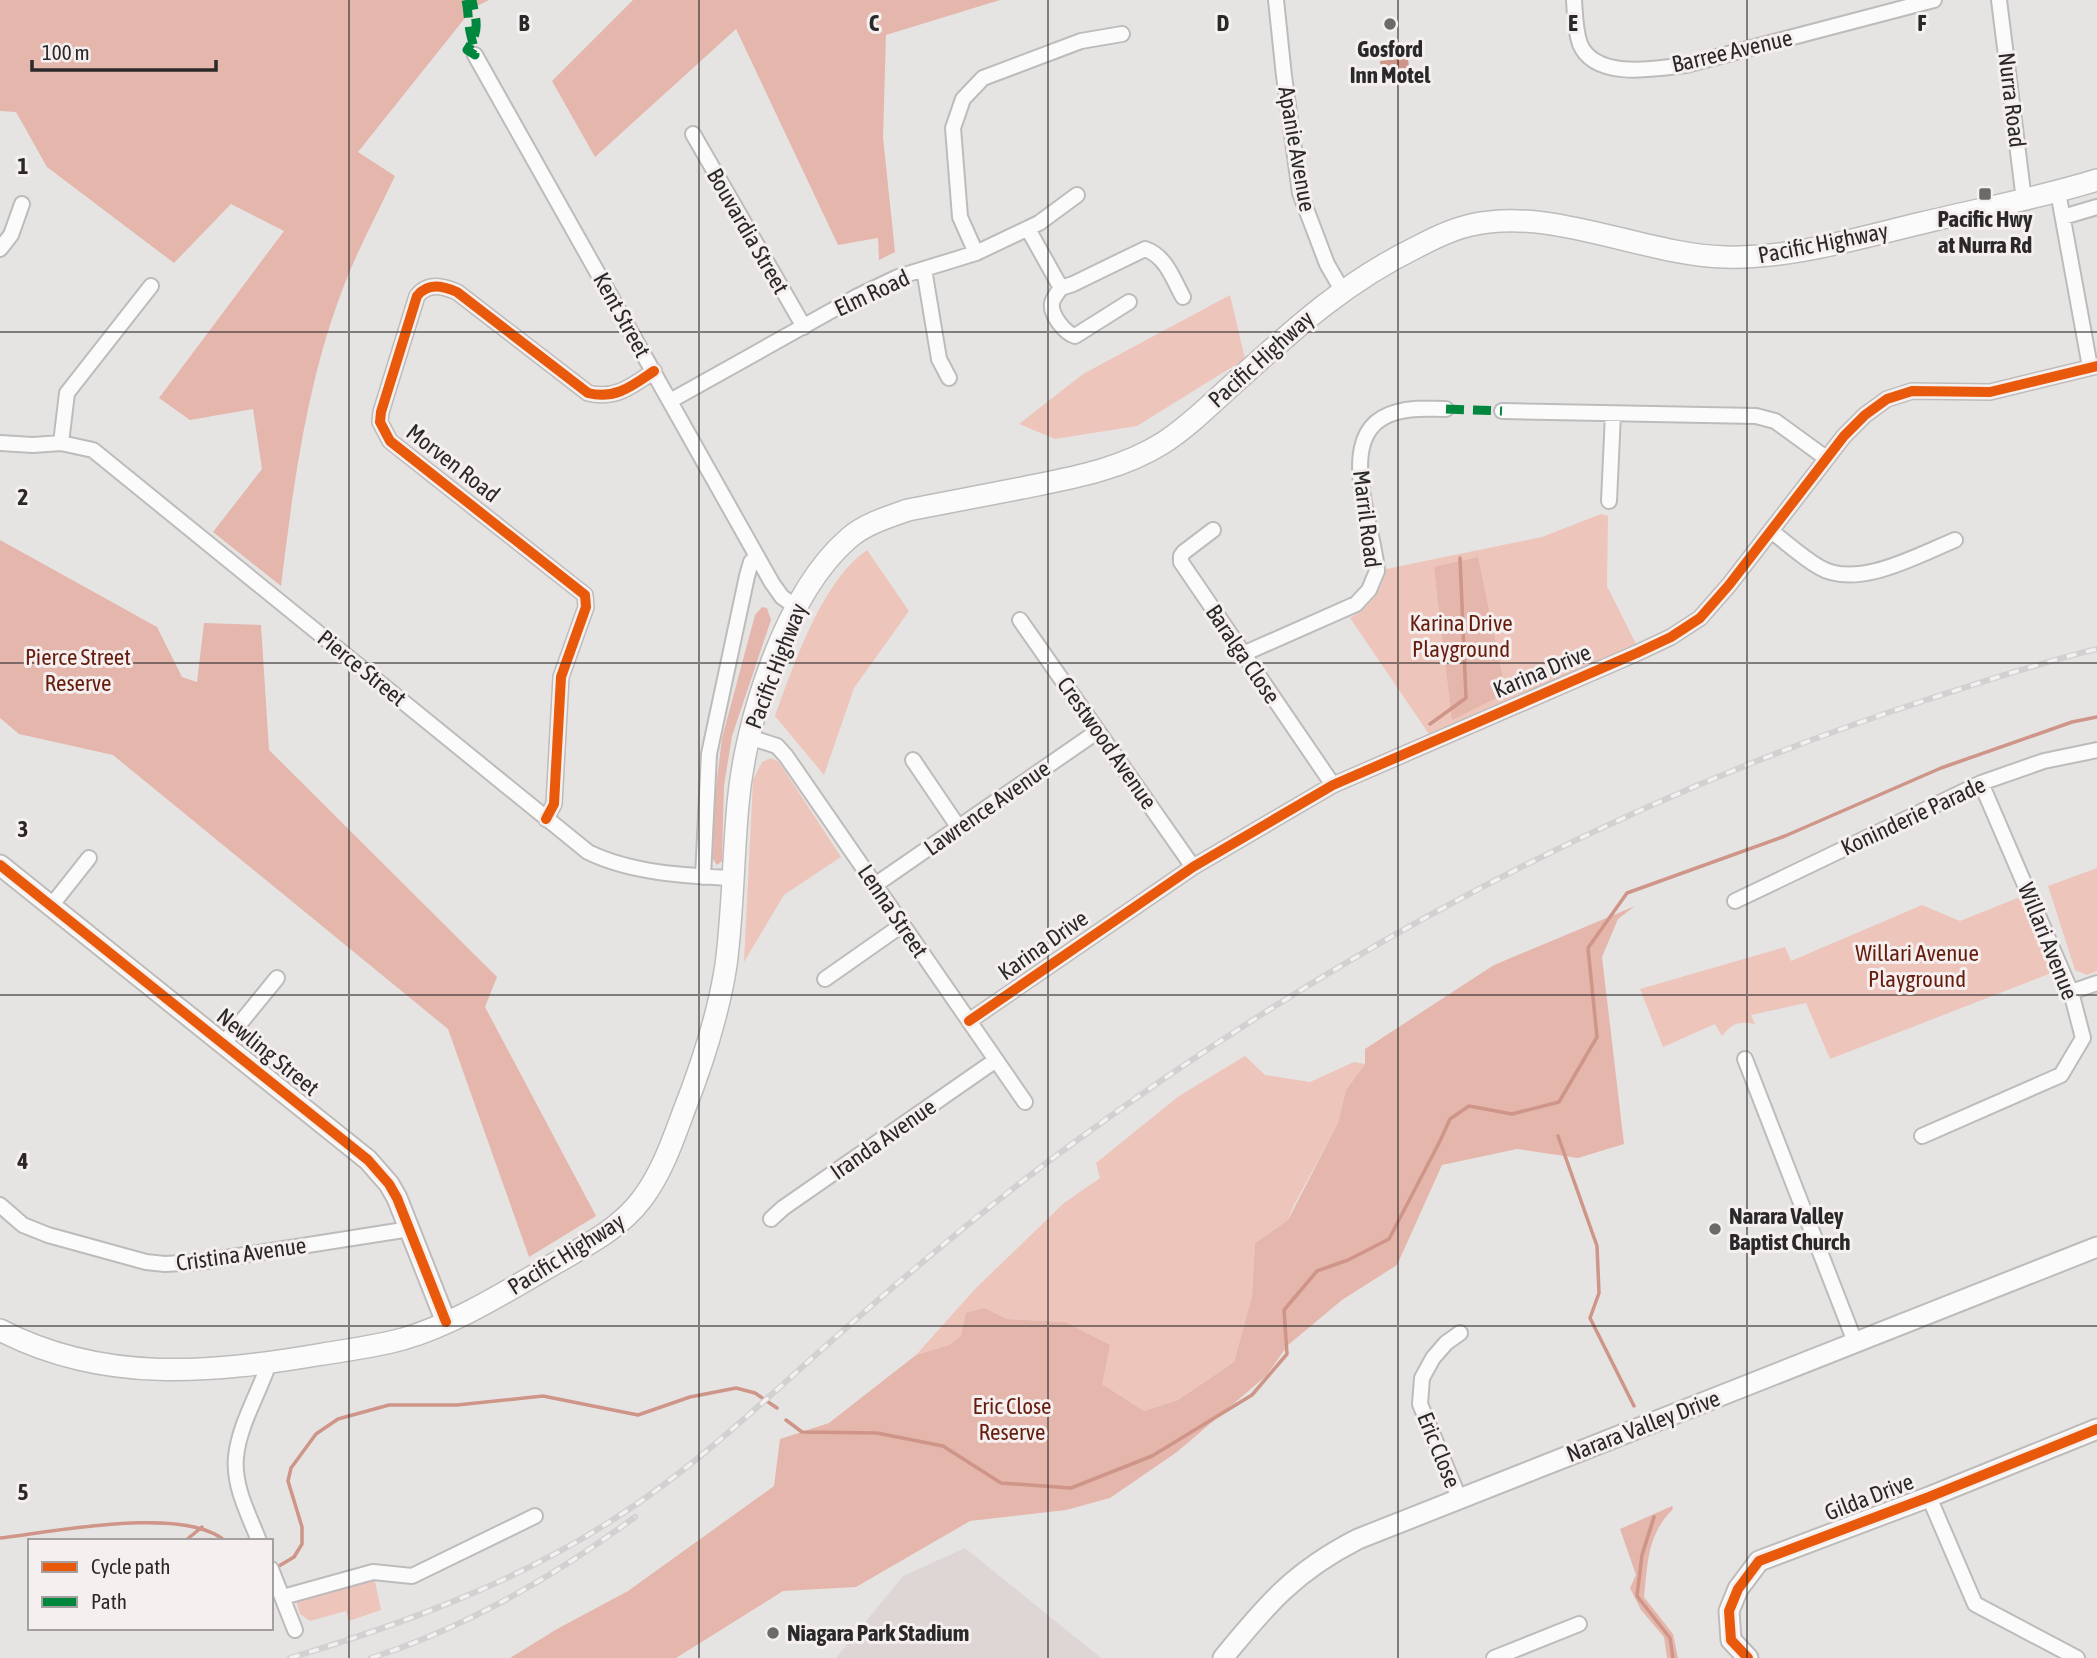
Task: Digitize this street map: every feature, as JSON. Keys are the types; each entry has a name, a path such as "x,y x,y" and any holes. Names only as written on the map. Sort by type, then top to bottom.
{"main road":[{"name":"Pacific Highway","path":"0,1330 59,1355 125,1369 201,1369 269,1363 380,1345 404,1339 446,1322 509,1290 597,1239 622,1221 654,1181 702,1064 715,1020 729,940 738,802 749,737 777,651 795,606 822,566 851,536 881,520 908,510 1090,474 1135,458 1164,442 1342,290 1385,262 1471,225 1513,220 1539,222 1682,252 1722,257 1756,257 1839,242 2058,192 2097,180"}],"street":[{"name":"Apanie Avenue","path":"1276,0 1300,193 1327,264 1342,290"},
{"name":"Barree Avenue","path":"1574,0 1577,34 1581,46 1589,56 1600,65 1650,70 1686,65 1934,0"},
{"name":"Nurra Road","path":"1999,0 2024,200"},
{"path":"976,253 960,217 953,128 963,99 983,78 1081,41 1122,34"},
{"name":"Kent Street","path":"475,55 757,556 782,597 795,606"},
{"name":"Bouvardia Street","path":"693,134 804,327"},
{"path":"2058,192 2094,367"},
{"name":"Elm Road","path":"670,401 898,277 976,253 1028,229 1077,195"},
{"path":"0,249 11,235 22,204"},
{"path":"2063,217 2097,207"},
{"path":"1028,229 1061,288"},
{"path":"1129,302 1075,336 1070,335 1052,312 1052,304 1061,288 1145,249 1164,261 1183,297"},
{"path":"924,269 939,359 948,378"},
{"path":"61,443 67,393 151,286"},
{"name":"Morven Road","path":"546,818 554,804 561,677 586,607 585,595 390,442 380,422 381,412 417,296 428,287 443,286 457,292 588,393 603,397 616,394 654,371"},
{"name":"Karina Drive","path":"969,1021 1193,867 1333,785 1671,637 1700,618 1826,458 1865,415 1887,399 1912,391 1990,392 2094,367"},
{"name":"Marril Road","path":"1242,654 1348,609 1363,598 1377,571 1360,476 1361,450 1365,436 1371,425 1396,412 1446,409"},
{"path":"1502,411 1766,417 1826,458"},
{"path":"1609,501 1613,414"},
{"name":"Pierce Street","path":"0,443 61,443 93,450 588,852 624,866 703,877 733,878"},
{"name":"Baralga Close","path":"1213,530 1184,552 1181,562 1333,785"},
{"path":"1771,531 1821,568 1847,576 1869,573 1955,540"},
{"name":"Pacific Highway","path":"703,877 706,780 712,729 725,683 747,576 751,562 757,556"},
{"name":"Crestwood Avenue","path":"1020,620 1193,867"},
{"name":"Lawrence Avenue","path":"875,885 1098,731"},
{"name":"Lenna Street","path":"749,737 777,746 786,756 1025,1102"},
{"name":"Koninderie Parade","path":"1735,901 1981,783 2044,761 2097,750"},
{"path":"913,760 959,828"},
{"name":"Willari Avenue","path":"1922,1136 2061,1075 2083,1038 2071,992 1981,783"},
{"path":"51,906 89,858"},
{"name":"Newling Street","path":"0,865 368,1160 389,1184 410,1229 446,1322"},
{"path":"825,978 902,925"},
{"path":"224,1044 277,978"},
{"path":"2071,992 2097,983"},
{"path":"1745,1059 1855,1342"},
{"name":"Iranda Avenue","path":"771,1219 996,1060"},
{"name":"Cristina Avenue","path":"0,1205 23,1225 48,1236 165,1264 200,1262 410,1229"},
{"name":"Narara Valley Drive","path":"1223,1658 1275,1597 1311,1566 1358,1539 2097,1247"},
{"name":"Eric Close","path":"1459,1498 1420,1404 1422,1378 1446,1343 1460,1333"},
{"path":"259,1539 243,1502 236,1458 240,1439 269,1363"},
{"name":"Gilda Drive","path":"1748,1658 1731,1640 1729,1611 1738,1590 1759,1561 1929,1497 2097,1429"},
{"path":"1929,1497 1975,1604 2077,1658"},
{"path":"283,1597 373,1572 412,1576 535,1516"},
{"path":"273,1573 295,1630"},
{"path":"1494,1658 1579,1625"}],"shaded area":[{"path":"1408,58 1409,68 1381,71 1380,61"},
{"path":"965,1548 1101,1658 836,1658 903,1576"}],"green space":[{"path":"0,0 489,0 473,8 358,152 395,176 349,273 323,349 297,466 281,586 213,532 262,469 253,409 190,420 159,398 284,231 231,204 174,263 47,167 16,112 0,111"},
{"path":"633,0 1000,0 886,35 883,137 895,252 879,260 878,238 838,245 736,29 595,157 552,81"},
{"path":"1230,295 1245,359 1137,426 1055,439 1019,424 1083,374"},
{"name":"Karina Drive Playground","path":"1601,514 1608,516 1607,586 1637,646 1431,737 1350,618 1374,598 1386,569 1542,537"},
{"name":"Pierce Street Reserve","path":"0,540 157,627 182,677 197,682 204,623 261,625 269,750 497,977 485,1007 596,1216 529,1257 448,1029 113,755 19,734 0,718"},
{"path":"867,550 909,611 854,688 824,775 775,716 800,650 823,603 836,582"},
{"path":"1478,557 1506,693 1452,720 1434,567"},
{"path":"762,607 767,608 771,620 732,736 724,786 722,861 717,865 713,859 714,805 722,738 755,615"},
{"path":"771,758 779,762 841,857 784,895 744,962 753,780 762,762"},
{"path":"2097,868 2097,971 2087,975 2075,970 2048,886"},
{"name":"Willari Avenue Playground","path":"2025,895 2054,972 1830,1059 1806,1003 1751,1015 1755,1024 1736,1024 1722,1036 1715,1024 1663,1047 1640,989 1785,947 1791,961 1922,905 1960,921"},
{"name":"Eric Close Reserve","path":"1635,906 1618,919 1602,957 1624,1144 1578,1158 1517,1149 1442,1165 1397,1265 1342,1300 1288,1345 1266,1376 1177,1452 1110,1498 1066,1510 970,1521 856,1587 783,1591 676,1658 510,1658 628,1591 774,1486 780,1439 829,1423 916,1355 949,1345 961,1336 966,1313 985,1308 1007,1319 1065,1322 1110,1345 1102,1384 1144,1411 1178,1400 1234,1362 1252,1296 1255,1243 1288,1220 1339,1121 1346,1090 1365,1064 1365,1049 1494,965"},
{"path":"1245,1056 1265,1075 1310,1082 1354,1062 1365,1064 1346,1090 1343,1114 1288,1220 1255,1243 1252,1296 1234,1362 1178,1400 1144,1411 1102,1384 1065,1322 1007,1319 985,1308 961,1336 949,1345 916,1355 975,1289 1064,1203 1100,1178 1096,1163 1179,1096"},
{"path":"1672,1506 1673,1509 1653,1539 1644,1597 1673,1634 1678,1658 1667,1658 1664,1637 1641,1610 1630,1588 1636,1575 1620,1529"},
{"path":"374,1577 381,1610 349,1621 346,1611 310,1621 300,1614 296,1600"}],"waterway":[{"path":"1430,724 1466,698 1460,558"},
{"path":"786,1420 802,1432 877,1433 943,1446 1001,1483 1071,1488 1152,1456 1252,1395 1287,1354 1284,1310 1317,1271 1348,1260 1389,1239 1450,1119 1469,1106 1512,1114 1559,1102 1597,1037 1588,948 1627,893 1785,836 1941,768 2072,722 2097,717"},
{"path":"1558,1136 1597,1246 1599,1293 1590,1318 1634,1406"},
{"path":"273,1566 279,1566 294,1557 302,1544 302,1527 288,1481 291,1468 316,1434 338,1419 389,1405 457,1405 543,1396 638,1415 690,1397 736,1388 755,1393 777,1408"},
{"path":"1654,1517 1642,1555 1637,1596 1670,1638 1673,1658"},
{"path":"0,1538 83,1527 150,1523 180,1524 206,1530 222,1539"},
{"path":"187,1539 202,1527"}],"railway":[{"path":"290,1658 375,1631 459,1599 540,1562 617,1517 697,1459 912,1271 1039,1168 1171,1074 1272,1008 1375,946 1481,888 1589,834 1699,785 1812,740 1926,700 2097,649"},
{"path":"371,1658 441,1632 475,1616 541,1580 635,1517"}],"marked path":[{"path":"466,0 471,36 472,40 473,44 474,48 475,55 467,50 471,43 474,36 476,31 472,0"},
{"path":"1446,409 1502,411"}],"cycle path":[{"path":"546,819 554,804 561,677 586,607 585,595 390,441 380,422 381,412 417,296 431,287 457,292 588,393 615,393 654,371"},
{"path":"969,1021 1193,867 1333,785 1637,653 1671,637 1700,618 1729,585 1844,436 1865,415 1887,399 1912,391 1990,392 2097,366"},
{"path":"0,865 368,1160 389,1184 397,1198 446,1322"},
{"path":"1748,1658 1731,1640 1729,1611 1738,1589 1759,1561 1929,1497 2097,1429"}],"place":[{"name":"Gosford Inn Motel","path":"1390,24"},
{"name":"Pacific Hwy at Nurra Rd","path":"1985,194"},
{"name":"Narara Valley Baptist Church","path":"1715,1229"},
{"name":"Niagara Park Stadium","path":"773,1633"}]}
